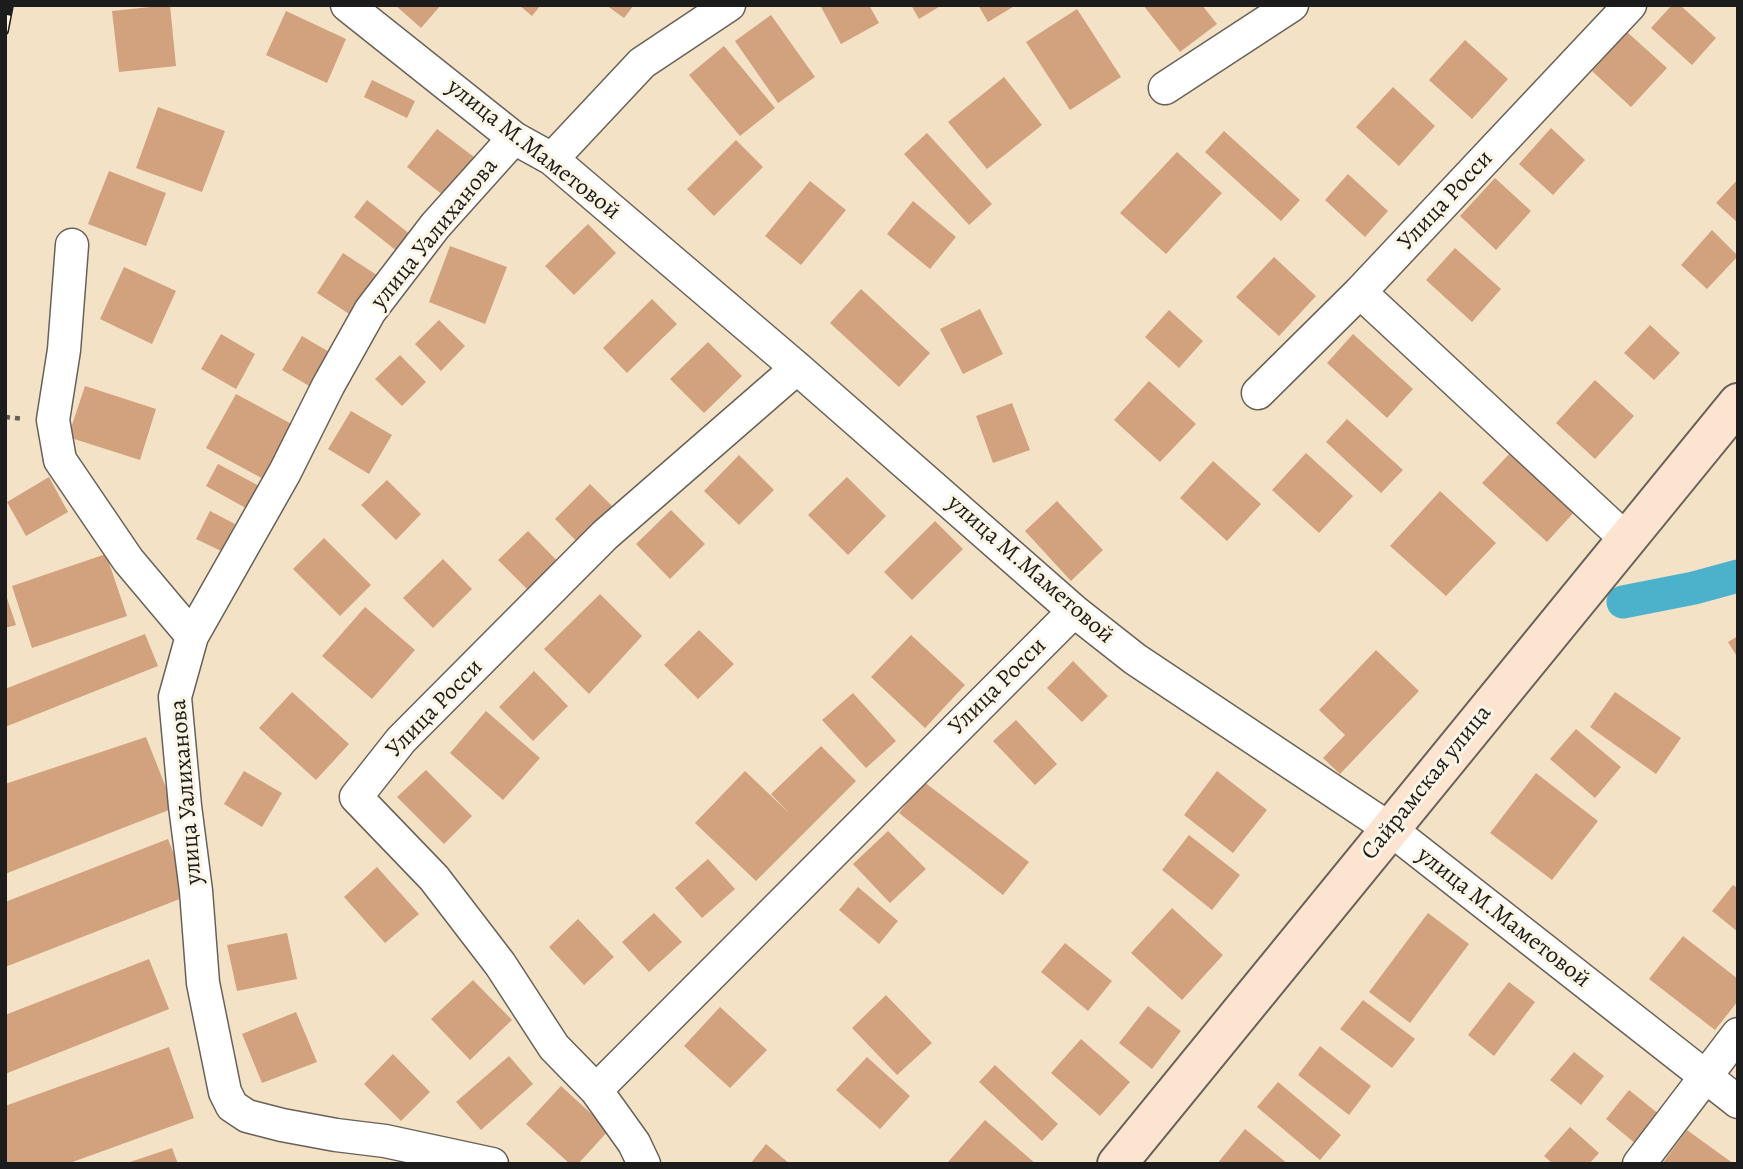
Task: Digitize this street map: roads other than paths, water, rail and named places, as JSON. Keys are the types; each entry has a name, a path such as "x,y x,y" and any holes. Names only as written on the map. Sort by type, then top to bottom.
{"main road":[{"name":"Сайрамская улица","path":"1117,1164 1738,403"}],"street":[{"name":"улица М.Маметовой","path":"347,5 514,138 552,159 797,368 1074,611 1135,659 1390,829 1738,1102"},
{"path":"552,159 642,63 729,5"},
{"path":"1165,88 1292,5"},
{"name":"Улица Росси","path":"1258,393 1360,292 1630,5"},
{"name":"улица Уалиханова","path":"492,1164 429,1158 385,1141 282,1125 247,1116 232,1105 225,1092 203,983 175,697 192,636 285,472 328,386 370,311 435,226 514,138"},
{"path":"72,245 64,350 53,420 60,460 128,560 192,636"},
{"path":"1360,292 1627,540"},
{"name":"Улица Росси","path":"644,1164 634,1143 596,1090 554,1047 500,964 433,878 356,797 401,740 605,535 797,368"},
{"name":"Улица Росси","path":"596,1090 1074,611"},
{"path":"1639,1164 1738,1034"}],"waterway":[{"path":"1623,602 1738,576"}],"railway":[{"path":"5,31 10,5"}]}
